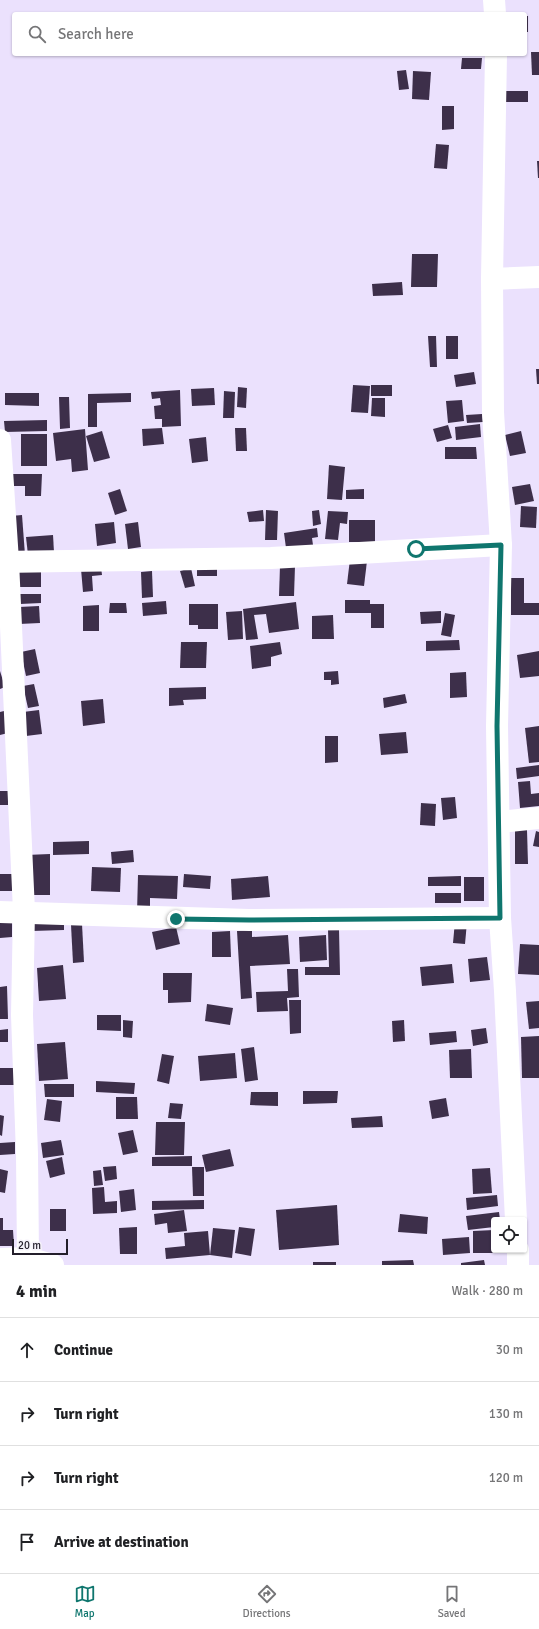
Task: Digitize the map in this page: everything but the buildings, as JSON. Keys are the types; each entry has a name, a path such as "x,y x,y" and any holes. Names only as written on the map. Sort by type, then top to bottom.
{"street":[{"path":"494,0 495,12"},
{"path":"496,56 492,279 493,412 501,545 497,726 500,918 516,1217"},
{"path":"492,279 539,277"},
{"path":"0,440 4,561 24,911 22,1015 27,1154 28,1258"},
{"path":"4,561 271,558 501,545"},
{"path":"499,822 539,818"},
{"path":"0,912 24,911 176,919 249,920 500,918"},
{"path":"518,1253 518,1265"},
{"path":"0,1259 28,1258 53,1265"}],"route":[{"path":"176,919 249,920 500,918 497,726 501,545 416,549"}]}
